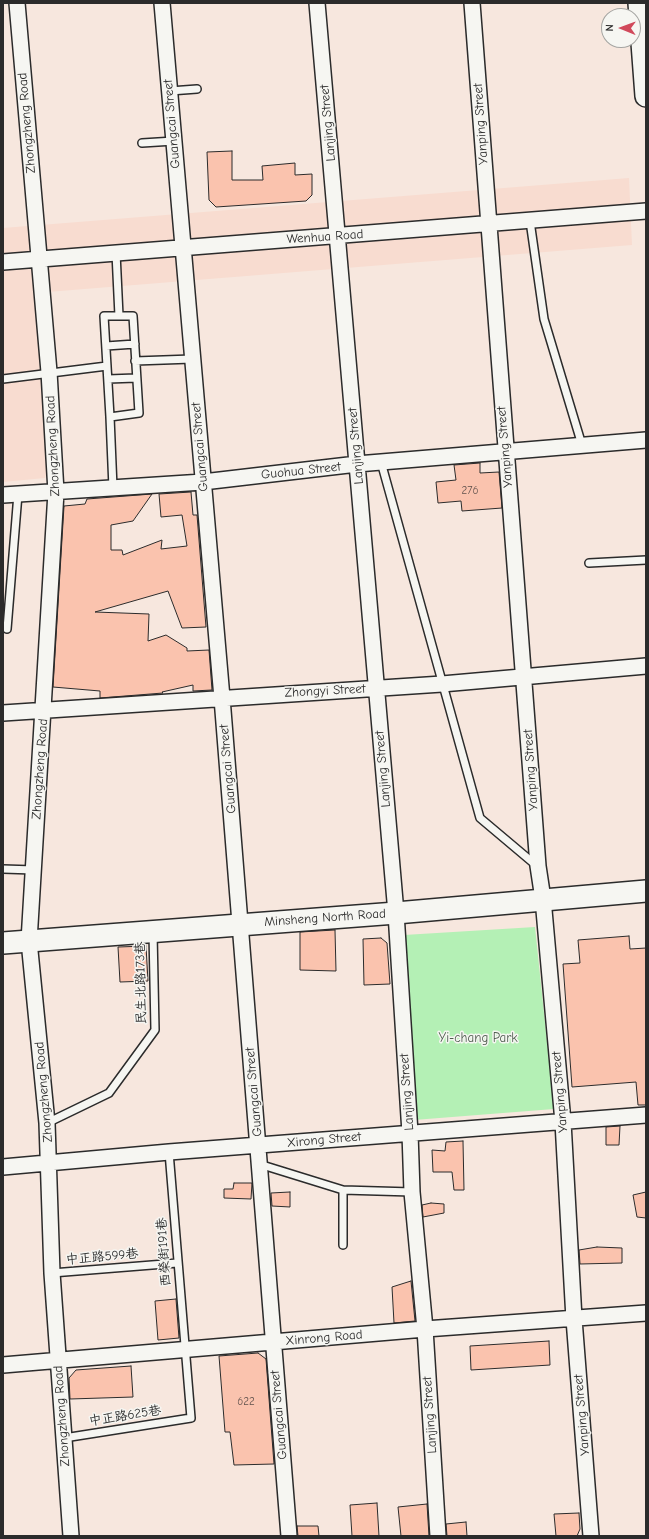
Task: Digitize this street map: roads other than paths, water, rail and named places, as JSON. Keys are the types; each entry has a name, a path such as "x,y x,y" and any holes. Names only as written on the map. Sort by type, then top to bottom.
{"main road":[{"path":"639,3 646,96"},
{"name":"Minsheng North Road","path":"3,943 396,913 646,891"}],"street":[{"name":"Zhongzheng Road","path":"17,3 49,372 56,492 29,941 50,1164 52,1273 71,1536"},
{"name":"Guangcai Street","path":"162,3 222,698 289,1536"},
{"name":"Lanjing Street","path":"317,3 396,913 410,1133 412,1192 425,1329 438,1536"},
{"name":"Yanping Street","path":"472,3 506,453 525,676 538,866 543,899 563,1122 574,1319 591,1536"},
{"name":"Wenhua Road","path":"3,262 646,211"},
{"name":"Guohua Street","path":"3,495 203,482 357,464 506,453 646,440"},
{"name":"Zhongyi Street","path":"3,713 442,684 646,666"},
{"name":"Xirong Street","path":"3,1167 50,1164 169,1152 646,1115"},
{"name":"Xinrong Road","path":"3,1365 58,1359 274,1343 425,1329 574,1319 646,1312"}],"lane":[{"path":"170,91 198,89"},
{"path":"142,143 174,141"},
{"path":"530,221 544,319 582,445"},
{"path":"116,253 119,316"},
{"path":"110,417 139,413 133,316 104,316 113,488"},
{"path":"106,346 135,344"},
{"path":"135,361 192,359"},
{"path":"3,379 49,372 107,366"},
{"path":"108,379 136,378"},
{"path":"382,462 480,818 538,866"},
{"path":"7,629 18,494"},
{"path":"589,563 646,560"},
{"path":"3,869 34,870"},
{"name":"民生北路173巷","path":"47,1123 109,1093 155,1030 153,931"},
{"name":"西榮街191巷","path":"169,1152 184,1349 191,1418"},
{"path":"259,1164 343,1190 412,1192"},
{"path":"343,1190 343,1245"},
{"name":"中正路599巷","path":"52,1273 177,1263"},
{"name":"中正路625巷","path":"64,1438 191,1418"}],"park label":[{"name":"Yi-chang Park","path":"478,1038"}]}
